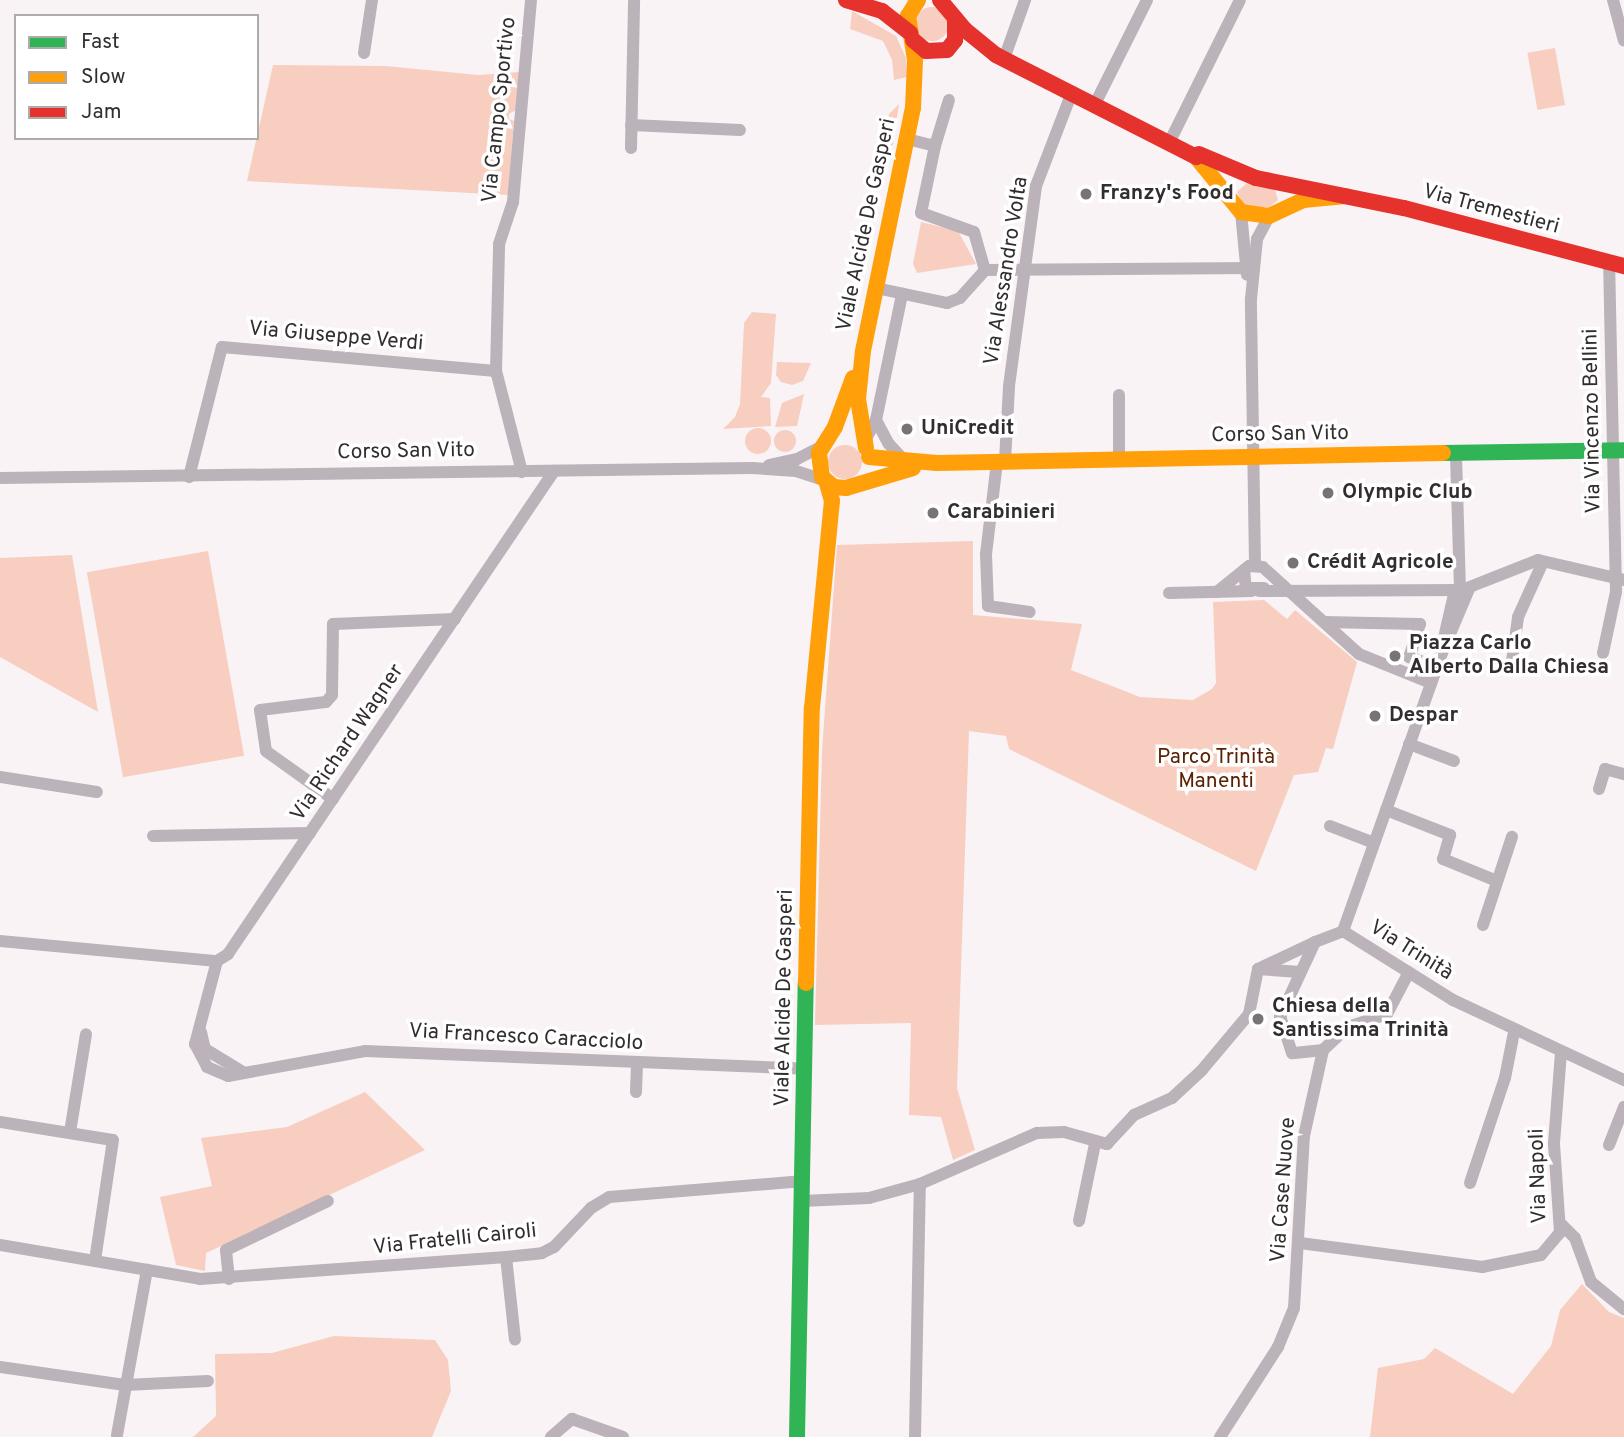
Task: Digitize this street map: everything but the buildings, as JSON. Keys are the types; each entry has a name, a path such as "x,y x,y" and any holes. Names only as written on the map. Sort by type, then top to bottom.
{"main road":[{"path":"846,0 882,11 926,51 972,48 1000,57 1174,143 1208,168 1237,208 1275,213 1316,197 1346,196"},
{"path":"864,0 915,2 911,37 913,108"},
{"path":"940,0 1000,57"},
{"path":"913,108 926,72 957,31 953,11"},
{"name":"Viale Alcide De Gasperi","path":"863,351 913,108"},
{"name":"Via Tremestieri","path":"1174,143 1262,179 1346,196 1617,264"},
{"path":"1237,208 1239,183 1262,179 1286,191 1275,213"},
{"path":"827,560 832,501 817,466 863,351"},
{"path":"827,560 857,484 868,473 858,399 863,351"},
{"path":"825,444 847,436 866,449 904,460 937,463"},
{"name":"Corso San Vito","path":"937,463 1618,450"},
{"path":"826,482 838,488 937,463"},
{"name":"Viale Alcide De Gasperi","path":"797,1437 812,708 827,560"}],"street":[{"path":"364,53 372,0"},
{"name":"Via Campo Sportivo","path":"522,472 496,371 499,244 513,202 531,0"},
{"path":"631,148 634,0"},
{"path":"1000,57 1025,0"},
{"path":"1095,104 1147,0"},
{"path":"1174,143 1240,0"},
{"path":"1613,0 1624,41"},
{"name":"Via Alessandro Volta","path":"1030,612 988,606 986,554 1001,461 1035,186 1072,92"},
{"path":"948,100 921,213 974,232 990,270"},
{"path":"631,125 740,130"},
{"path":"907,138 935,146"},
{"path":"1237,208 1250,268 1255,568 1268,583 1256,591"},
{"path":"1250,268 1257,239 1275,213"},
{"name":"Via Vincenzo Bellini","path":"1603,653 1620,580 1617,264"},
{"path":"876,288 947,303 960,298 990,270 1250,268"},
{"path":"866,449 876,420 902,294"},
{"name":"Via Giuseppe Verdi","path":"189,477 222,346 496,371"},
{"path":"1119,395 1119,458"},
{"path":"876,420 889,444 904,460"},
{"path":"752,468 797,459 825,444"},
{"path":"1343,931 1462,590 1455,453"},
{"path":"752,468 796,471 826,482"},
{"name":"Corso San Vito","path":"0,478 752,468"},
{"name":"Via Richard Wagner","path":"217,961 228,954 554,471"},
{"path":"1169,593 1462,590 1527,562 1543,562 1620,580"},
{"path":"1511,669 1518,617 1543,562"},
{"path":"1255,568 1243,583 1256,591"},
{"path":"1255,568 1292,592 1359,654 1431,682"},
{"path":"1217,592 1255,568"},
{"path":"333,799 266,751 260,710 326,702 332,695 333,624 455,620"},
{"path":"1324,622 1420,624 1404,672"},
{"path":"1409,657 1436,667"},
{"path":"1409,744 1454,761"},
{"path":"1599,789 1605,769 1624,774"},
{"path":"0,777 97,792"},
{"path":"1386,810 1451,835 1443,859 1497,881"},
{"path":"1329,826 1374,843"},
{"path":"153,836 310,833"},
{"path":"1483,925 1512,837"},
{"name":"Via Trinità","path":"1258,969 1343,931 1514,1032 1624,1080"},
{"path":"0,941 217,961"},
{"path":"1315,942 1280,1017 1286,1047 1292,1053 1322,1050 1348,1027 1387,1014 1409,972"},
{"name":"Via Francesco Caracciolo","path":"217,961 214,983 194,1034 198,1058 215,1071 247,1074 365,1051 806,1069"},
{"path":"802,1201 869,1198 920,1184 1037,1133 1064,1132 1096,1144 1114,1139 1134,1115 1172,1098 1202,1070 1248,1014 1258,969 1300,972"},
{"path":"1470,1183 1505,1078 1514,1032"},
{"path":"70,1132 86,1034"},
{"name":"Via Case Nuove","path":"1220,1437 1288,1327 1297,1289 1304,1136 1322,1050"},
{"name":"Via Napoli","path":"1300,1243 1482,1267 1541,1255 1560,1232 1554,1143 1561,1053"},
{"path":"636,1092 638,1063"},
{"path":"1609,1145 1624,1107"},
{"path":"0,1122 113,1140 95,1261"},
{"path":"1079,1221 1096,1144"},
{"name":"Via Fratelli Cairoli","path":"0,1244 147,1270 229,1279 542,1253 554,1247 591,1208 609,1197 803,1181"},
{"path":"915,1437 920,1184"},
{"path":"229,1279 226,1250 328,1201"},
{"path":"1560,1223 1574,1237 1591,1282 1624,1309"},
{"path":"506,1257 515,1340"},
{"path":"117,1436 147,1270"},
{"path":"0,1367 125,1385 208,1381"},
{"path":"551,1437 572,1419 623,1437"}],"green space":[{"path":"932,7 944,12 949,24 944,36 932,41 920,36 915,24 920,12"},
{"path":"852,11 896,36 906,58 907,77 894,80 892,60 883,41 850,29"},
{"path":"1555,48 1565,105 1537,110 1527,53"},
{"path":"273,65 386,66 478,75 520,72 516,110 509,114 509,119 514,121 508,195 247,181 256,140 259,140 259,127"},
{"path":"899,104 893,145 890,146 886,138 889,114"},
{"path":"1247,183 1275,190 1278,200 1269,207 1245,207 1237,192"},
{"path":"921,222 958,231 976,264 917,273 913,264"},
{"path":"752,312 776,314 771,383 761,397 770,398 771,426 723,429 735,417 740,404 744,323"},
{"path":"777,362 811,363 803,381 792,385 781,382 776,375"},
{"path":"804,394 797,426 775,427 782,403"},
{"path":"758,428 767,432 771,441 767,450 758,454 749,450 745,441 749,432"},
{"path":"785,430 793,433 796,441 793,449 785,452 777,449 774,441 777,433"},
{"path":"845,445 857,450 862,462 857,474 845,479 833,474 828,462 833,450"},
{"name":"Parco Trinità Manenti","path":"973,541 973,615 1082,624 1071,670 1140,697 1193,700 1212,689 1216,683 1213,602 1264,600 1287,619 1295,610 1357,662 1333,749 1326,748 1318,772 1294,775 1256,871 1009,749 1006,736 969,731 957,1088 975,1150 953,1160 941,1117 909,1115 911,1023 815,1025 822,750 837,545"},
{"path":"208,551 244,756 123,777 87,572"},
{"path":"72,555 98,712 0,657 0,558"},
{"path":"365,1092 425,1150 206,1253 205,1271 176,1265 160,1197 212,1186 201,1138 287,1127"},
{"path":"1582,1284 1609,1312 1624,1318 1624,1437 1370,1437 1378,1368 1424,1359 1435,1348 1513,1394 1551,1346 1560,1310"},
{"path":"334,1336 435,1340 448,1360 451,1391 432,1437 193,1437 216,1416 215,1354 272,1353"}],"traffic: fast":[{"path":"1443,453 1624,450"},
{"path":"797,1437 806,983"}],"traffic: slow":[{"path":"866,448 858,399 863,351 913,108 915,60 908,16 918,0"},
{"path":"1196,157 1241,212 1269,216 1303,200 1346,196"},
{"path":"853,378 835,427 819,453 822,477 834,487 846,488 913,468"},
{"path":"869,457 937,463 1443,453"},
{"path":"806,983 812,708 832,501 827,483"}],"traffic: jam":[{"path":"846,0 882,11 910,33"},
{"path":"940,0 964,29 996,55 1196,157"},
{"path":"913,40 926,51 947,50 955,40 955,19"},
{"path":"1199,154 1256,178 1404,208 1624,266"}],"place":[{"name":"Franzy's Food","path":"1086,194"},
{"name":"UniCredit","path":"907,429"},
{"name":"Olympic Club","path":"1328,493"},
{"name":"Carabinieri","path":"933,513"},
{"name":"Crédit Agricole","path":"1293,563"},
{"name":"Piazza Carlo Alberto Dalla Chiesa","path":"1395,656"},
{"name":"Despar","path":"1375,716"},
{"name":"Chiesa della Santissima Trinità","path":"1258,1019"}]}
